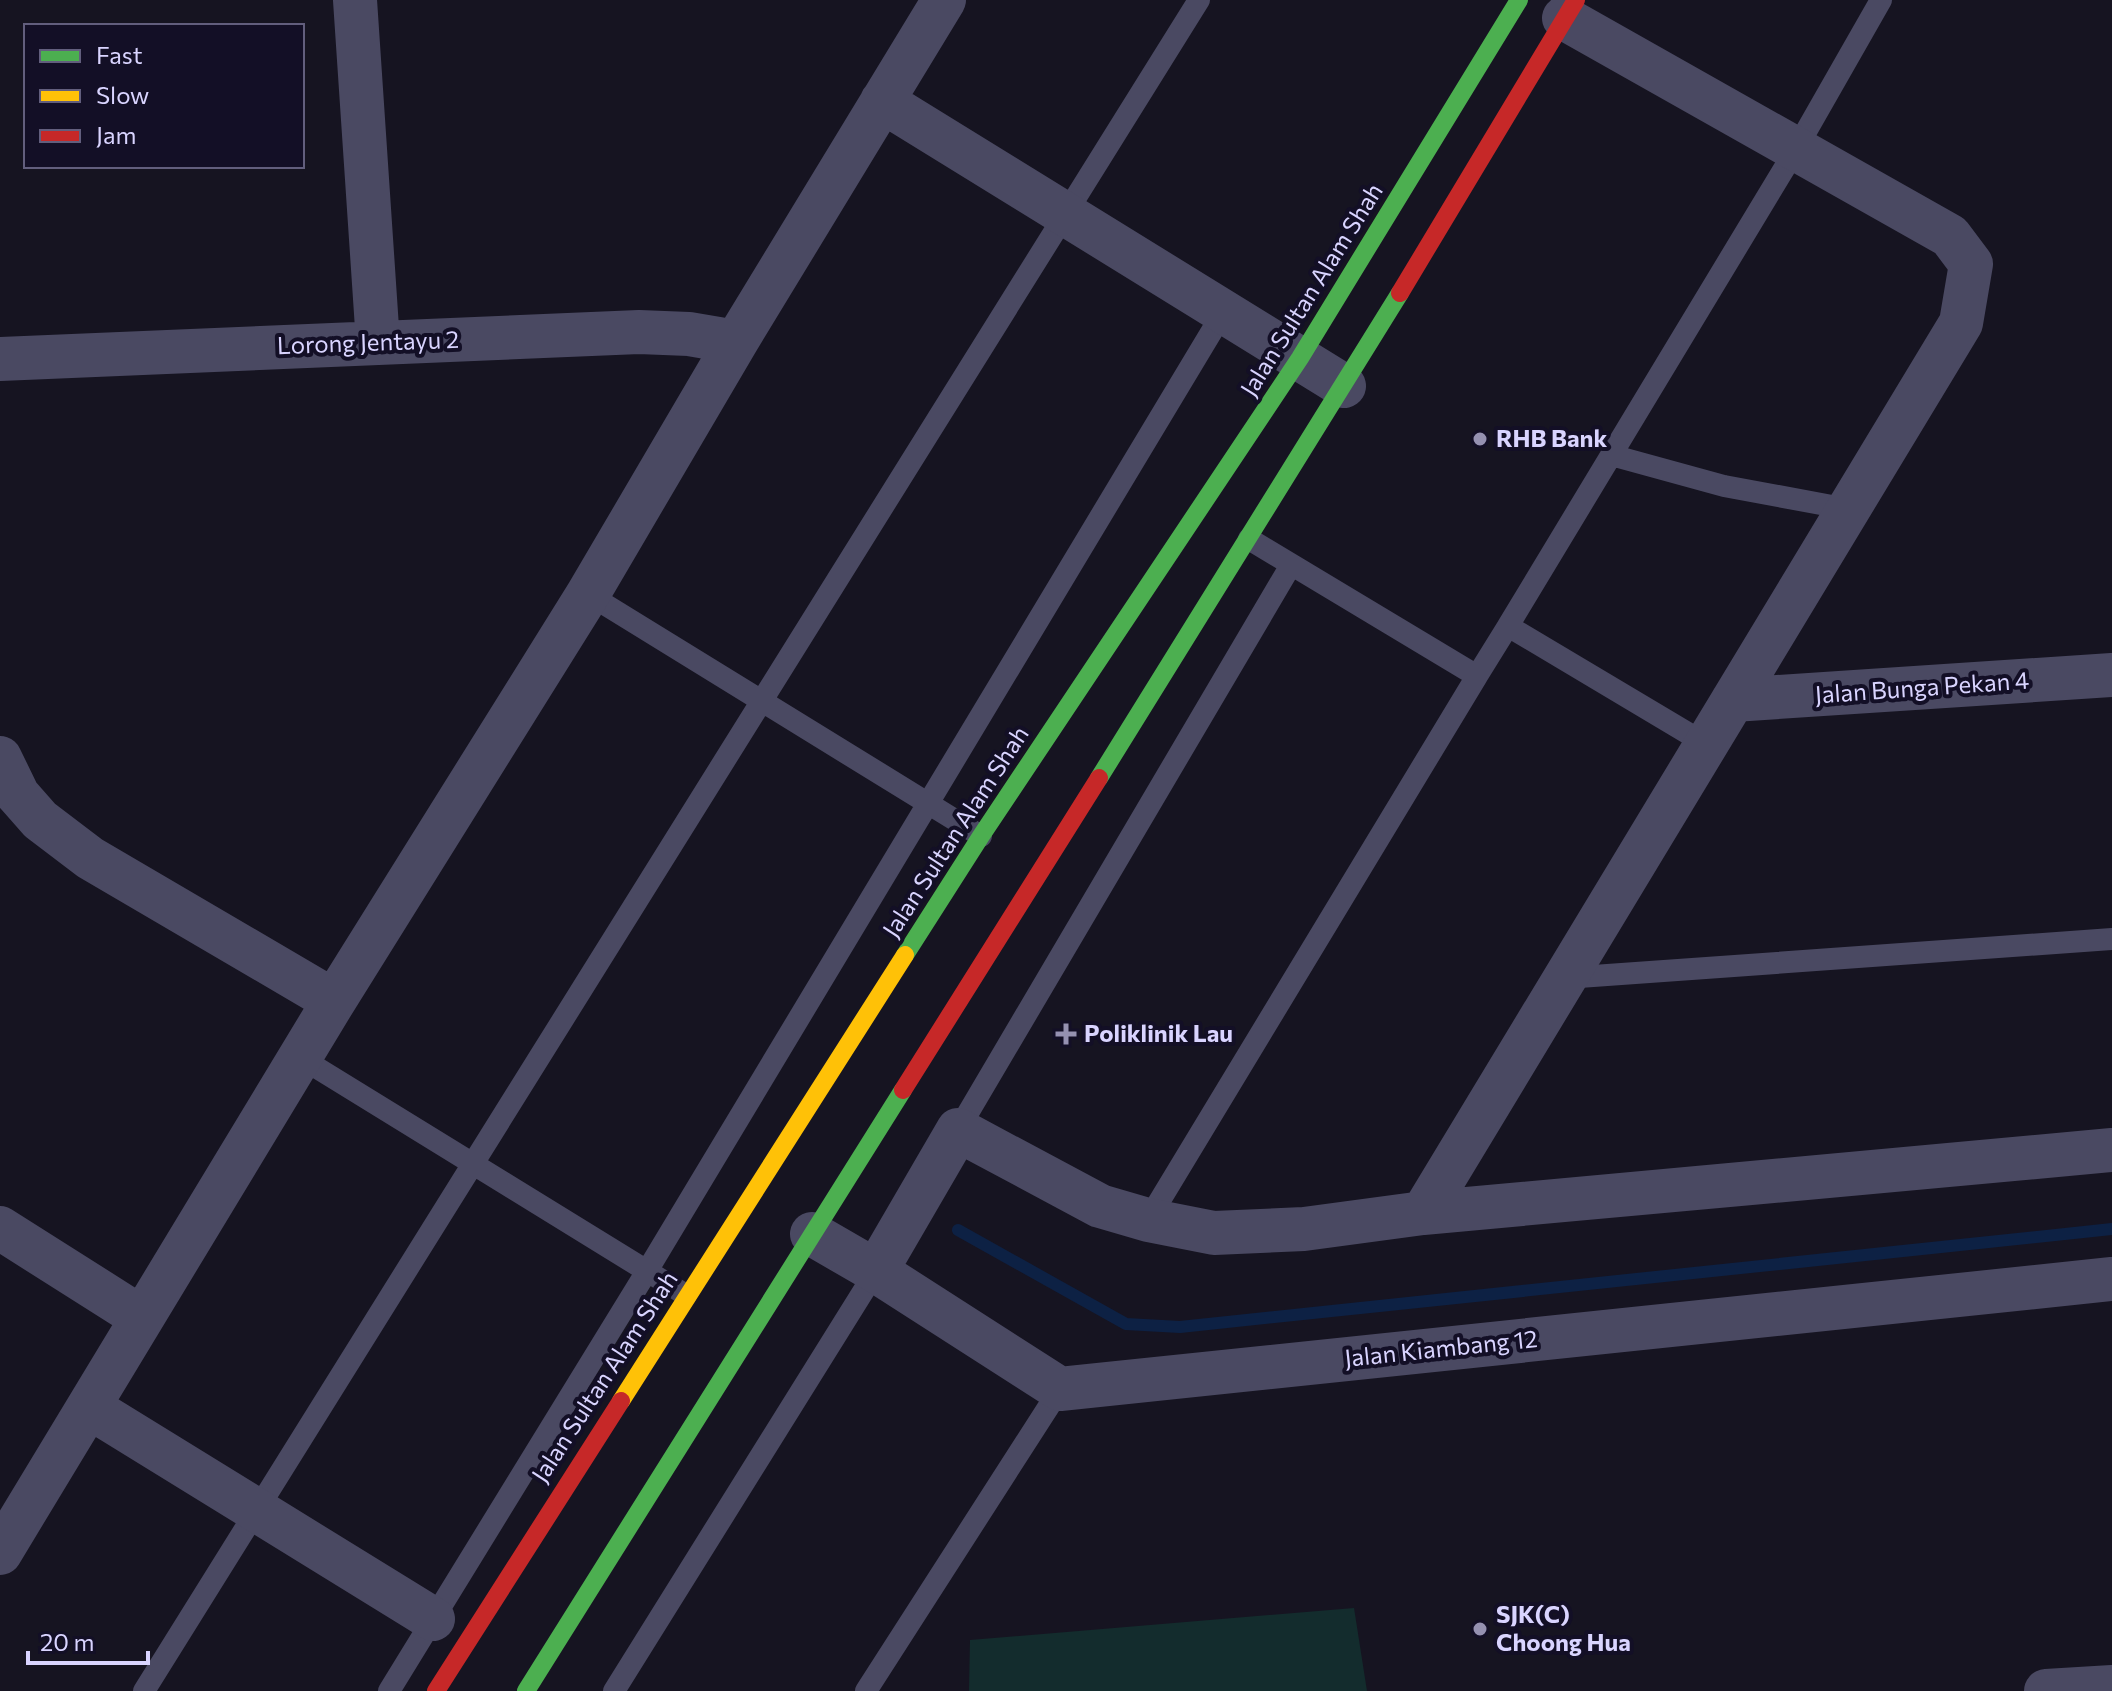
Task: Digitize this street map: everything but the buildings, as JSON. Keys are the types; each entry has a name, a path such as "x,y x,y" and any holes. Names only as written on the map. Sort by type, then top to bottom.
{"highway":[{"name":"Jalan Sultan Alam Shah","path":"436,1691 981,836 1300,358 1519,0"},
{"path":"526,1691 1344,386 1570,9"}],"street":[{"path":"355,0 378,343"},
{"path":"0,1553 334,1001 588,594 736,342 944,0"},
{"path":"1423,1213 1961,323 1971,264 1950,236 1796,149 1570,9"},
{"path":"882,101 1344,386"},
{"name":"Lorong Jentayu 2","path":"0,359 639,332 689,334 736,342"},
{"name":"Jalan Bunga Pekan 4","path":"1733,700 2112,675"},
{"path":"0,758 18,795 40,820 90,858 334,1001"},
{"path":"876,1271 958,1130 1100,1206 1148,1220 1214,1233 1304,1229 1423,1213 2112,1150"},
{"path":"0,1228 142,1318"},
{"path":"812,1234 876,1271 1060,1389"},
{"name":"Jalan Kiambang 12","path":"1060,1389 2112,1279"},
{"path":"89,1407 433,1619"},
{"path":"2046,1691 2112,1687"}],"lane":[{"path":"144,1691 1199,0"},
{"path":"1148,1220 1796,149 1881,0"},
{"path":"389,1691 647,1271 1224,311"},
{"path":"1611,455 1724,486 1848,509"},
{"path":"1249,539 1477,676"},
{"path":"958,1130 1291,565"},
{"path":"588,594 981,836"},
{"path":"1508,626 1706,744"},
{"path":"1565,978 2112,939"},
{"path":"301,1058 686,1295"},
{"path":"614,1691 876,1271"},
{"path":"866,1691 1060,1389"}],"green space":[{"path":"1354,1608 1367,1691 969,1691 970,1640"}],"waterway":[{"path":"958,1230 1126,1324 1180,1327 2112,1229"}],"traffic: fast":[{"path":"905,955 1300,358 1519,0"},
{"path":"1099,778 1400,293"},
{"path":"526,1691 903,1090"}],"traffic: slow":[{"path":"621,1401 905,955"}],"traffic: jam":[{"path":"1400,293 1576,0"},
{"path":"903,1090 1099,778"},
{"path":"436,1691 621,1401"}],"place":[{"name":"RHB Bank","path":"1480,439"},
{"name":"Poliklinik Lau","path":"1066,1034"},
{"name":"SJK(C) Choong Hua","path":"1480,1629"}]}
